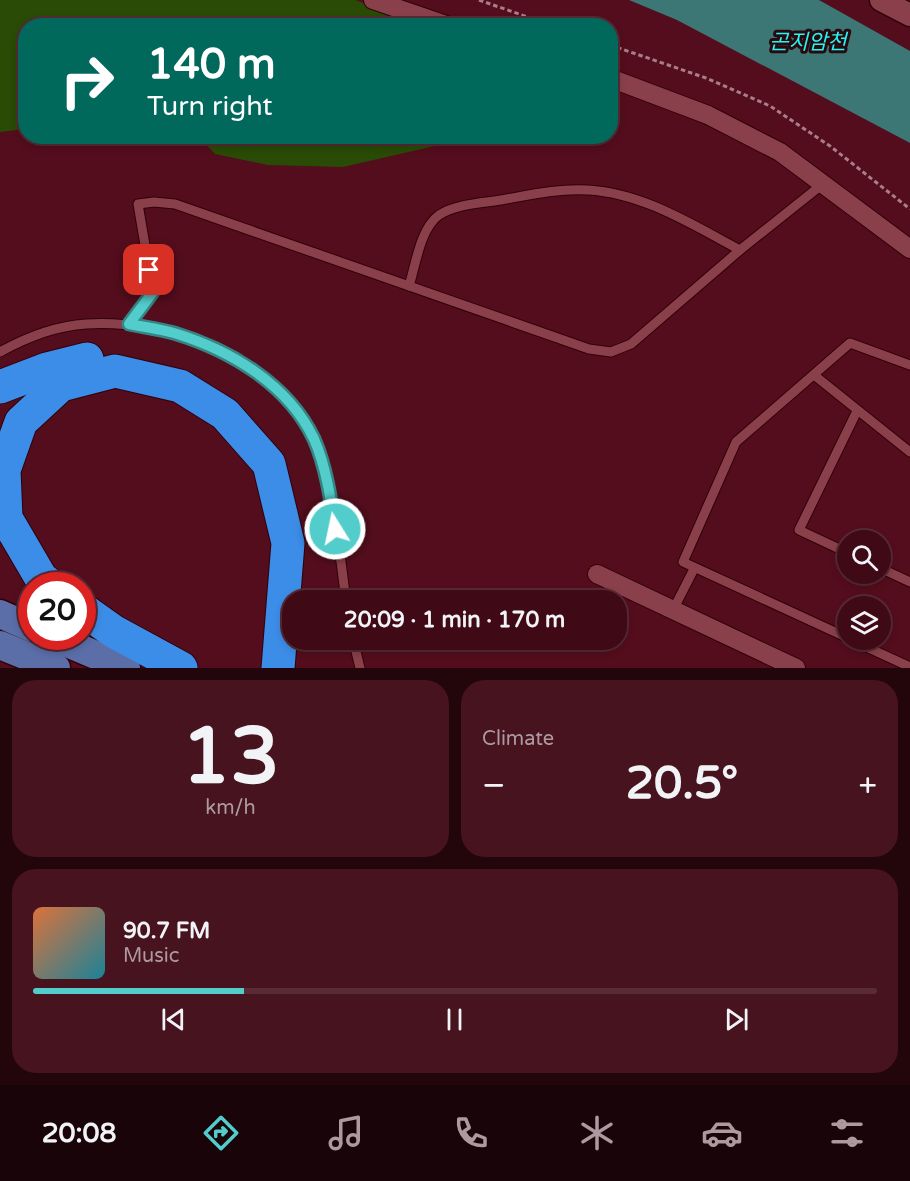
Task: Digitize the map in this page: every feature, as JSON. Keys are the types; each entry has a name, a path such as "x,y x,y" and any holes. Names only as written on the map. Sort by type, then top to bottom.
{"highway":[{"path":"0,387 47,369 116,352 186,368 238,399 285,458 307,542 304,590"},
{"path":"38,572 6,518 4,470 21,422 62,385 115,371 180,386 225,414 269,464 288,543 291,656"},
{"path":"96,619 113,632 181,668"}],"main road":[{"path":"0,614 18,622"},
{"path":"0,645 56,668"},
{"path":"84,650 126,668"}],"street":[{"path":"373,0 426,18"},
{"path":"881,0 910,15"},
{"path":"618,81 708,115 780,152 910,249"},
{"path":"597,573 785,666"}],"lane":[{"path":"129,324 153,292 138,204 154,202 175,204 589,350 611,352 631,344 740,250 824,183"},
{"path":"409,286 427,229 439,215 462,206 544,192 588,190 627,197 667,212 740,250"},
{"path":"0,352 46,331 85,324 129,324 174,333 233,357 268,381 291,404 314,439 324,473 344,590"},
{"path":"837,634 683,562 736,442 850,343 910,365"},
{"path":"814,375 910,452"},
{"path":"837,548 799,530 857,411"},
{"path":"673,610 694,569"},
{"path":"891,573 910,582"},
{"path":"356,650 360,668"},
{"path":"872,650 910,667"}],"path":[{"path":"478,0 530,18"},
{"path":"618,48 706,78 770,106 830,146 910,209"}],"green space":[{"path":"0,0 355,0 405,18 18,18 18,130 0,132"},
{"path":"206,144 443,144 343,167 268,165 215,154"}],"water":[{"name":"곤지암천","path":"629,0 819,0 910,51 910,143 677,20"}],"route":[{"path":"149,270 153,292 129,324 174,333 233,357 268,381 291,404 314,439 332,505 335,529"}]}
